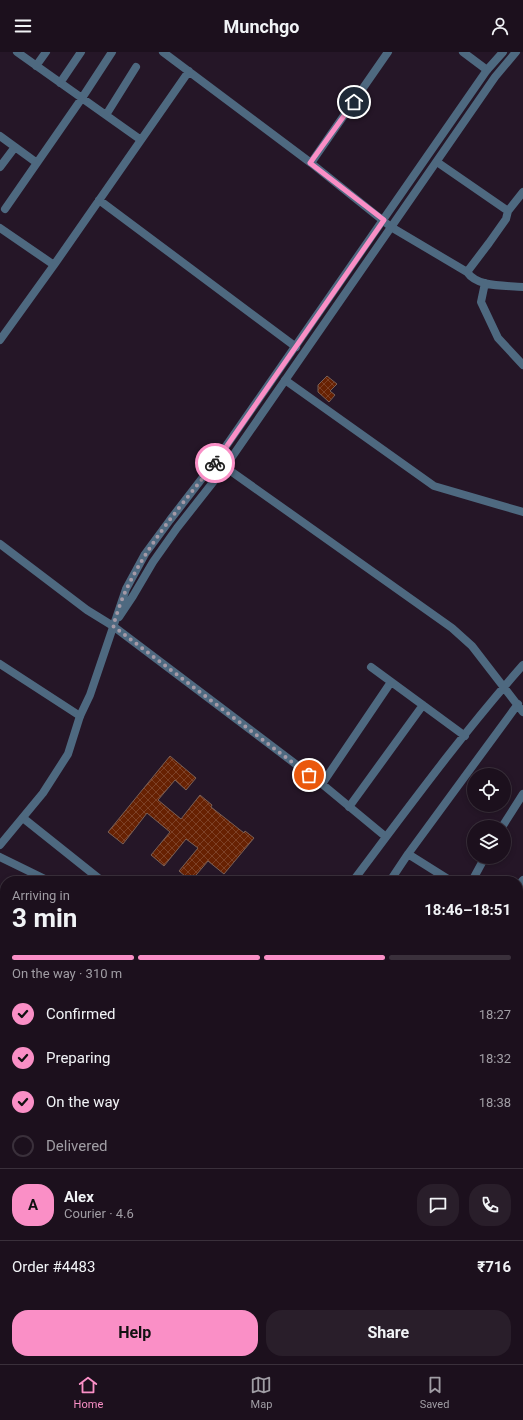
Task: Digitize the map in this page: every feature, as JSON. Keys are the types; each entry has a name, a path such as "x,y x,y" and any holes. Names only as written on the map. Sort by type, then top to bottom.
{"street":[{"path":"17,52 140,140"},
{"path":"36,66 46,52"},
{"path":"60,83 81,52"},
{"path":"5,208 82,98 112,52"},
{"path":"163,52 310,163 391,227 467,272 470,277 485,284 523,287"},
{"path":"310,163 388,52"},
{"path":"463,52 487,70"},
{"path":"0,845 43,793 68,754 80,716 90,695 126,589 145,554 217,460 487,70 502,52"},
{"path":"113,626 157,556 225,467 495,78 516,52"},
{"path":"106,115 136,67"},
{"path":"0,340 189,71"},
{"path":"0,136 37,163"},
{"path":"0,167 15,147"},
{"path":"437,162 508,211"},
{"path":"467,272 506,219 508,211 523,192"},
{"path":"99,200 296,347"},
{"path":"0,228 54,265"},
{"path":"485,284 481,302 498,338 523,365"},
{"path":"285,380 434,486 523,512"},
{"path":"225,467 452,628 472,646 523,712"},
{"path":"0,544 87,610 113,626 322,784 386,836"},
{"path":"0,664 80,716"},
{"path":"357,876 420,791 523,665"},
{"path":"371,667 465,736"},
{"path":"322,784 391,682"},
{"path":"393,876 518,704"},
{"path":"349,807 423,705"},
{"path":"506,820 523,794"},
{"path":"23,818 96,876"},
{"path":"408,854 444,876"},
{"path":"0,858 32,876"},
{"path":"475,876 481,864"}],"building":[{"path":"327,376 337,384 330,391 335,395 329,402 318,392 318,385"},
{"path":"170,756 196,778 186,790 175,780 158,800 181,819 200,795 212,805 211,807 244,833 245,831 254,838 224,874 208,861 195,876 185,876 179,871 198,848 186,839 164,866 151,855 170,832 147,813 123,844 108,832"}],"way so far":[{"path":"215,463 145,554 126,589 113,626 309,775"}],"route":[{"path":"215,463 384,220 310,163 354,102"}]}
